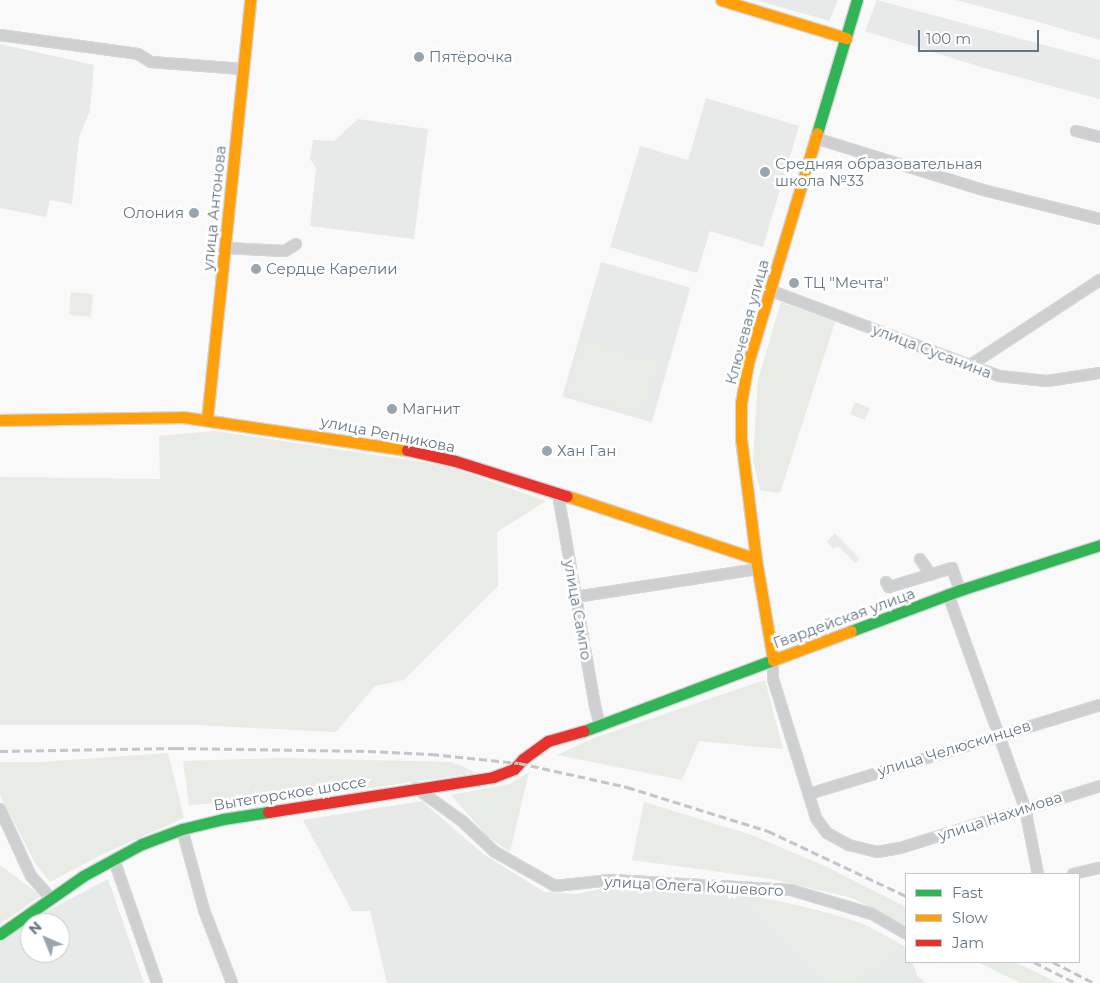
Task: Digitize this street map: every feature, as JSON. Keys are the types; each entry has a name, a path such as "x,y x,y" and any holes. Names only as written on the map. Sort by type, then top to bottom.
{"main road":[{"name":"улица Антонова","path":"207,419 250,0"},
{"path":"721,0 846,38"},
{"name":"Ключевая улица","path":"773,660 756,564 741,438 741,403 748,363 769,290 857,0"},
{"name":"улица Репникова","path":"0,420 177,417 207,419 404,449 455,461 558,494 756,564"},
{"name":"Гвардейская улица","path":"600,726 948,594 1100,545"},
{"name":"Вытегорское шоссе","path":"0,934 84,876 142,844 182,829 223,818 493,777 514,769 522,759 548,741 600,726"}],"street":[{"path":"0,35 138,54 151,62 243,69"},
{"path":"1076,131 1100,137"},
{"path":"815,138 983,190 1100,219"},
{"path":"225,248 285,251 296,244"},
{"path":"969,366 1100,280"},
{"name":"улица Сусанина","path":"769,290 999,376 1047,381 1100,373"},
{"name":"улица Сампо","path":"558,494 594,706 600,726"},
{"path":"920,559 932,575"},
{"path":"575,597 756,564"},
{"path":"886,582 889,587 952,568 960,590"},
{"path":"948,594 1000,734 1025,808 1038,873"},
{"name":"улица Нахимова","path":"773,660 773,679 816,818 827,834 849,845 877,852 900,848 1100,786"},
{"name":"улица Челюскинцев","path":"809,794 1100,704"},
{"name":"улица Олега Кошевого","path":"416,788 462,821 495,852 555,886 611,880 791,890 872,914 905,933"},
{"path":"0,809 31,876 52,899"},
{"path":"182,829 204,910 232,983"},
{"path":"114,860 157,983"},
{"path":"1078,873 1100,868"}],"shaded area":[{"path":"756,0 838,0 829,21"},
{"path":"877,0 1100,60 1100,99 981,67 865,31"},
{"path":"956,0 1100,0 1100,40 1035,21"},
{"path":"0,44 94,65 90,111 79,137 72,204 50,200 46,217 0,208"},
{"path":"706,98 799,126 763,247 710,231 697,273 610,247 640,146 688,160"},
{"path":"358,119 428,129 414,239 310,226 316,168 310,159 313,140 334,141"},
{"path":"601,262 690,288 652,422 562,397"},
{"path":"71,292 93,294 91,317 69,315"},
{"path":"781,302 835,322 780,493 760,490 753,460 758,380"},
{"path":"583,340 659,363 642,416 567,393"},
{"path":"855,402 870,408 865,420 850,414"},
{"path":"215,431 448,466 546,501 497,532 498,586 404,680 375,686 336,732 195,725 0,725 0,477 160,479 159,436"},
{"path":"835,533 860,559 855,563 838,546 833,549 827,541"},
{"path":"765,680 783,749 699,741 682,780 557,755 594,738"},
{"path":"168,753 184,818 105,853 50,882 35,863 0,795 0,762 41,762"},
{"path":"283,758 452,762 477,773 318,795 189,805 183,761"},
{"path":"529,772 510,852 487,836 451,795 510,784"},
{"path":"422,801 482,853 544,892 577,894 606,888 735,893 828,983 387,983 370,911 352,911 303,820"},
{"path":"644,802 752,835 827,867 905,906 905,925 852,898 772,879 632,860"},
{"path":"0,865 41,896 0,924"},
{"path":"108,879 144,983 0,983 0,936 20,925 20,963 70,963 70,913 44,913"},
{"path":"735,893 788,903 864,924 905,946 852,983 828,983"},
{"path":"905,948 905,963 913,963 917,976 927,983 852,983"},
{"path":"980,963 1017,963 1058,983 1020,983"}],"railway":[{"path":"0,751 176,748 368,751 431,754 519,763 627,787 768,831 905,896"},
{"path":"1036,963 1076,983"},
{"path":"1055,963 1094,983"}],"traffic: fast":[{"path":"817,133 857,0"},
{"path":"851,631 960,590 1100,545"},
{"path":"584,731 773,660"},
{"path":"0,934 83,876 142,844 182,829 223,819 268,812"}],"traffic: slow":[{"path":"207,419 250,0"},
{"path":"721,0 846,38"},
{"path":"756,559 741,439 741,403 748,363 817,133"},
{"path":"0,420 183,417 407,450"},
{"path":"567,496 756,559 773,660 851,631"}],"traffic: jam":[{"path":"407,450 455,461 567,496"},
{"path":"268,812 493,777 514,769 523,759 548,741 584,731"}],"place":[{"name":"Пятёрочка","path":"419,57"},
{"name":"Средняя образовательная школа №33","path":"765,172"},
{"name":"Олония","path":"194,213"},
{"name":"Сердце Карелии","path":"256,269"},
{"name":"ТЦ \"Мечта\"","path":"794,283"},
{"name":"Магнит","path":"392,409"},
{"name":"Хан Ган","path":"547,451"}]}
